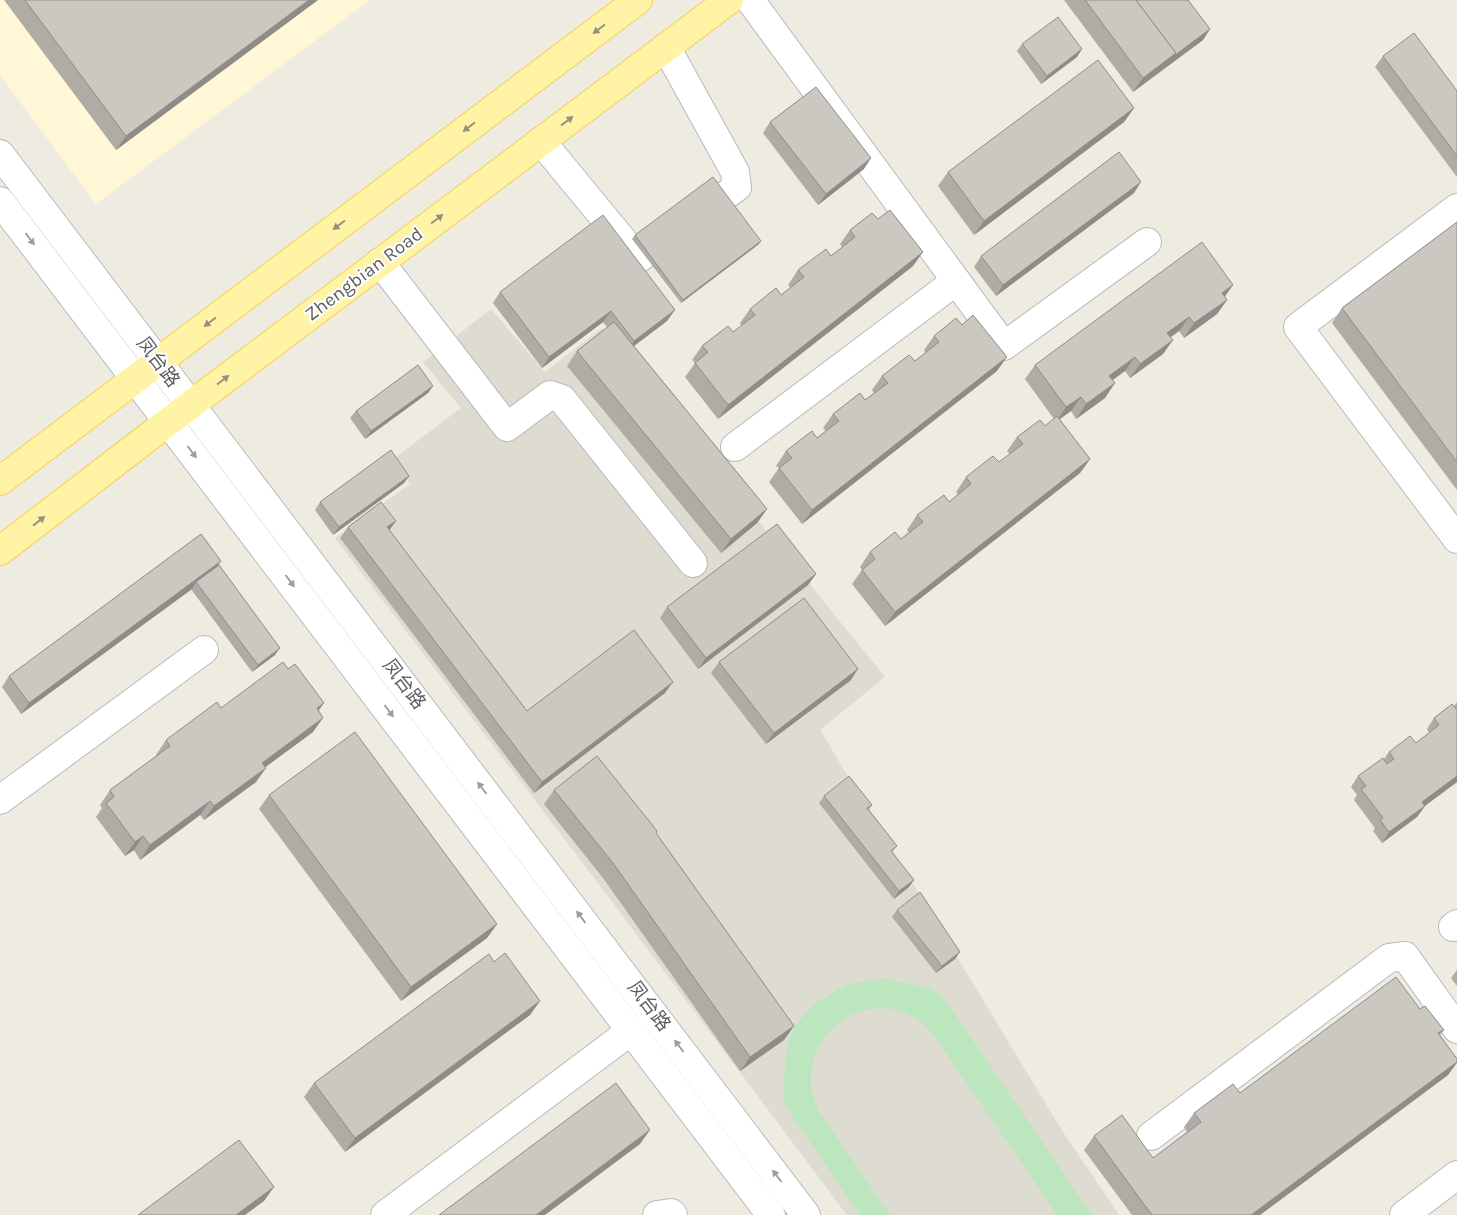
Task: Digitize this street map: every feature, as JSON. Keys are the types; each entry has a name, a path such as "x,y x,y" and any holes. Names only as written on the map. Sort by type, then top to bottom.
{"main road":[{"path":"0,481 638,0"},
{"name":"Zhengbian Road","path":"0,551 168,422 729,0"}],"street":[{"path":"750,0 1004,346 1147,242"},
{"path":"541,141 638,259 737,186 735,172 666,47"},
{"name":"凤台路","path":"0,154 806,1215"},
{"name":"凤台路","path":"0,201 771,1215"},
{"path":"1457,208 1298,327 1457,539"},
{"path":"380,262 507,428 550,395 562,399 693,563"},
{"path":"735,447 956,281"},
{"path":"0,800 204,650"},
{"path":"1151,1136 1389,958 1405,956 1457,1029"},
{"path":"385,1215 632,1030"},
{"path":"1404,1215 1457,1175"},
{"path":"657,1215 671,1213 673,1215"}],"shaded area":[{"path":"0,0 370,0 96,204 0,75"},
{"path":"491,309 545,372 602,328 885,677 820,730 1061,1129 1119,1215 847,1215 604,891 335,538 410,484 392,460 461,408 423,362"}],"green space":[{"path":"884,978 929,988 943,996 1092,1215 1057,1215 930,1031 912,1016 894,1009 876,1008 859,1012 843,1020 830,1031 819,1045 813,1062 811,1081 813,1094 821,1114 890,1215 860,1215 784,1104 787,1048 794,1027 814,1004 846,985"}],"building":[{"path":"25,0 309,0 126,136"},
{"path":"1085,0 1136,0 1176,53 1143,78"},
{"path":"1136,0 1188,0 1210,29 1174,56 1176,53"},
{"path":"1058,17 1082,49 1047,76 1022,44"},
{"path":"1414,33 1457,91 1457,156 1383,56"},
{"path":"1098,60 1134,108 984,221 948,172"},
{"path":"816,87 871,158 826,194 770,122"},
{"path":"1119,152 1141,182 1003,285 981,256"},
{"path":"713,177 761,241 683,300 635,235"},
{"path":"890,210 923,252 728,405 695,363 708,352 702,346 728,326 733,332 755,315 750,309 776,288 781,295 804,277 798,270 826,249 831,256 855,237 850,230 872,213 878,219"},
{"path":"603,215 675,310 634,341 611,311 549,357 500,292"},
{"path":"1457,222 1457,462 1342,308"},
{"path":"1202,242 1233,285 1222,293 1227,300 1194,323 1189,317 1167,333 1173,340 1140,364 1135,357 1109,376 1115,383 1086,404 1081,397 1066,407 1035,365"},
{"path":"973,315 1007,357 812,510 779,468 792,458 786,451 812,431 817,438 839,421 833,414 860,393 865,400 888,383 882,376 909,355 915,361 939,342 934,336 956,318 962,325"},
{"path":"614,322 767,509 731,539 577,351"},
{"path":"418,365 433,386 371,431 356,411"},
{"path":"1057,416 1090,459 895,612 862,570 875,559 870,552 895,532 901,539 923,522 917,515 944,495 949,502 971,484 966,477 993,456 999,462 1023,444 1017,437 1040,420 1045,426"},
{"path":"391,450 409,476 339,527 320,502"},
{"path":"381,502 396,521 387,527 527,711 634,630 673,682 542,782 348,527"},
{"path":"777,524 816,574 706,658 667,607"},
{"path":"201,534 221,561 29,703 9,676"},
{"path":"219,565 280,648 258,665 196,582"},
{"path":"804,598 858,669 774,733 719,662"},
{"path":"283,662 288,669 295,664 324,703 317,708 323,718 262,763 266,768 214,806 210,801 150,845 143,836 135,842 106,803 114,797 110,790 170,746 166,740 217,702 221,708"},
{"path":"1452,704 1457,710 1457,776 1422,802 1425,806 1389,832 1380,820 1383,818 1361,789 1366,786 1358,776 1383,758 1387,764 1394,759 1389,752 1410,736 1416,743 1439,725 1434,718"},
{"path":"355,732 497,924 411,987 269,795"},
{"path":"597,756 657,831 656,833 794,1026 750,1057 613,863 554,790"},
{"path":"849,776 872,805 867,808 897,846 891,851 914,880 899,891 824,796"},
{"path":"920,892 960,952 942,966 897,910"},
{"path":"505,953 540,1001 355,1138 314,1083 489,954 494,962"},
{"path":"1396,977 1420,1009 1425,1006 1444,1030 1438,1033 1457,1059 1457,1062 1251,1215 1152,1215 1094,1136 1122,1115 1153,1158 1201,1122 1194,1113 1233,1084 1240,1093"},
{"path":"616,1083 650,1130 536,1215 439,1215"},
{"path":"239,1140 274,1187 236,1215 138,1215"}]}
